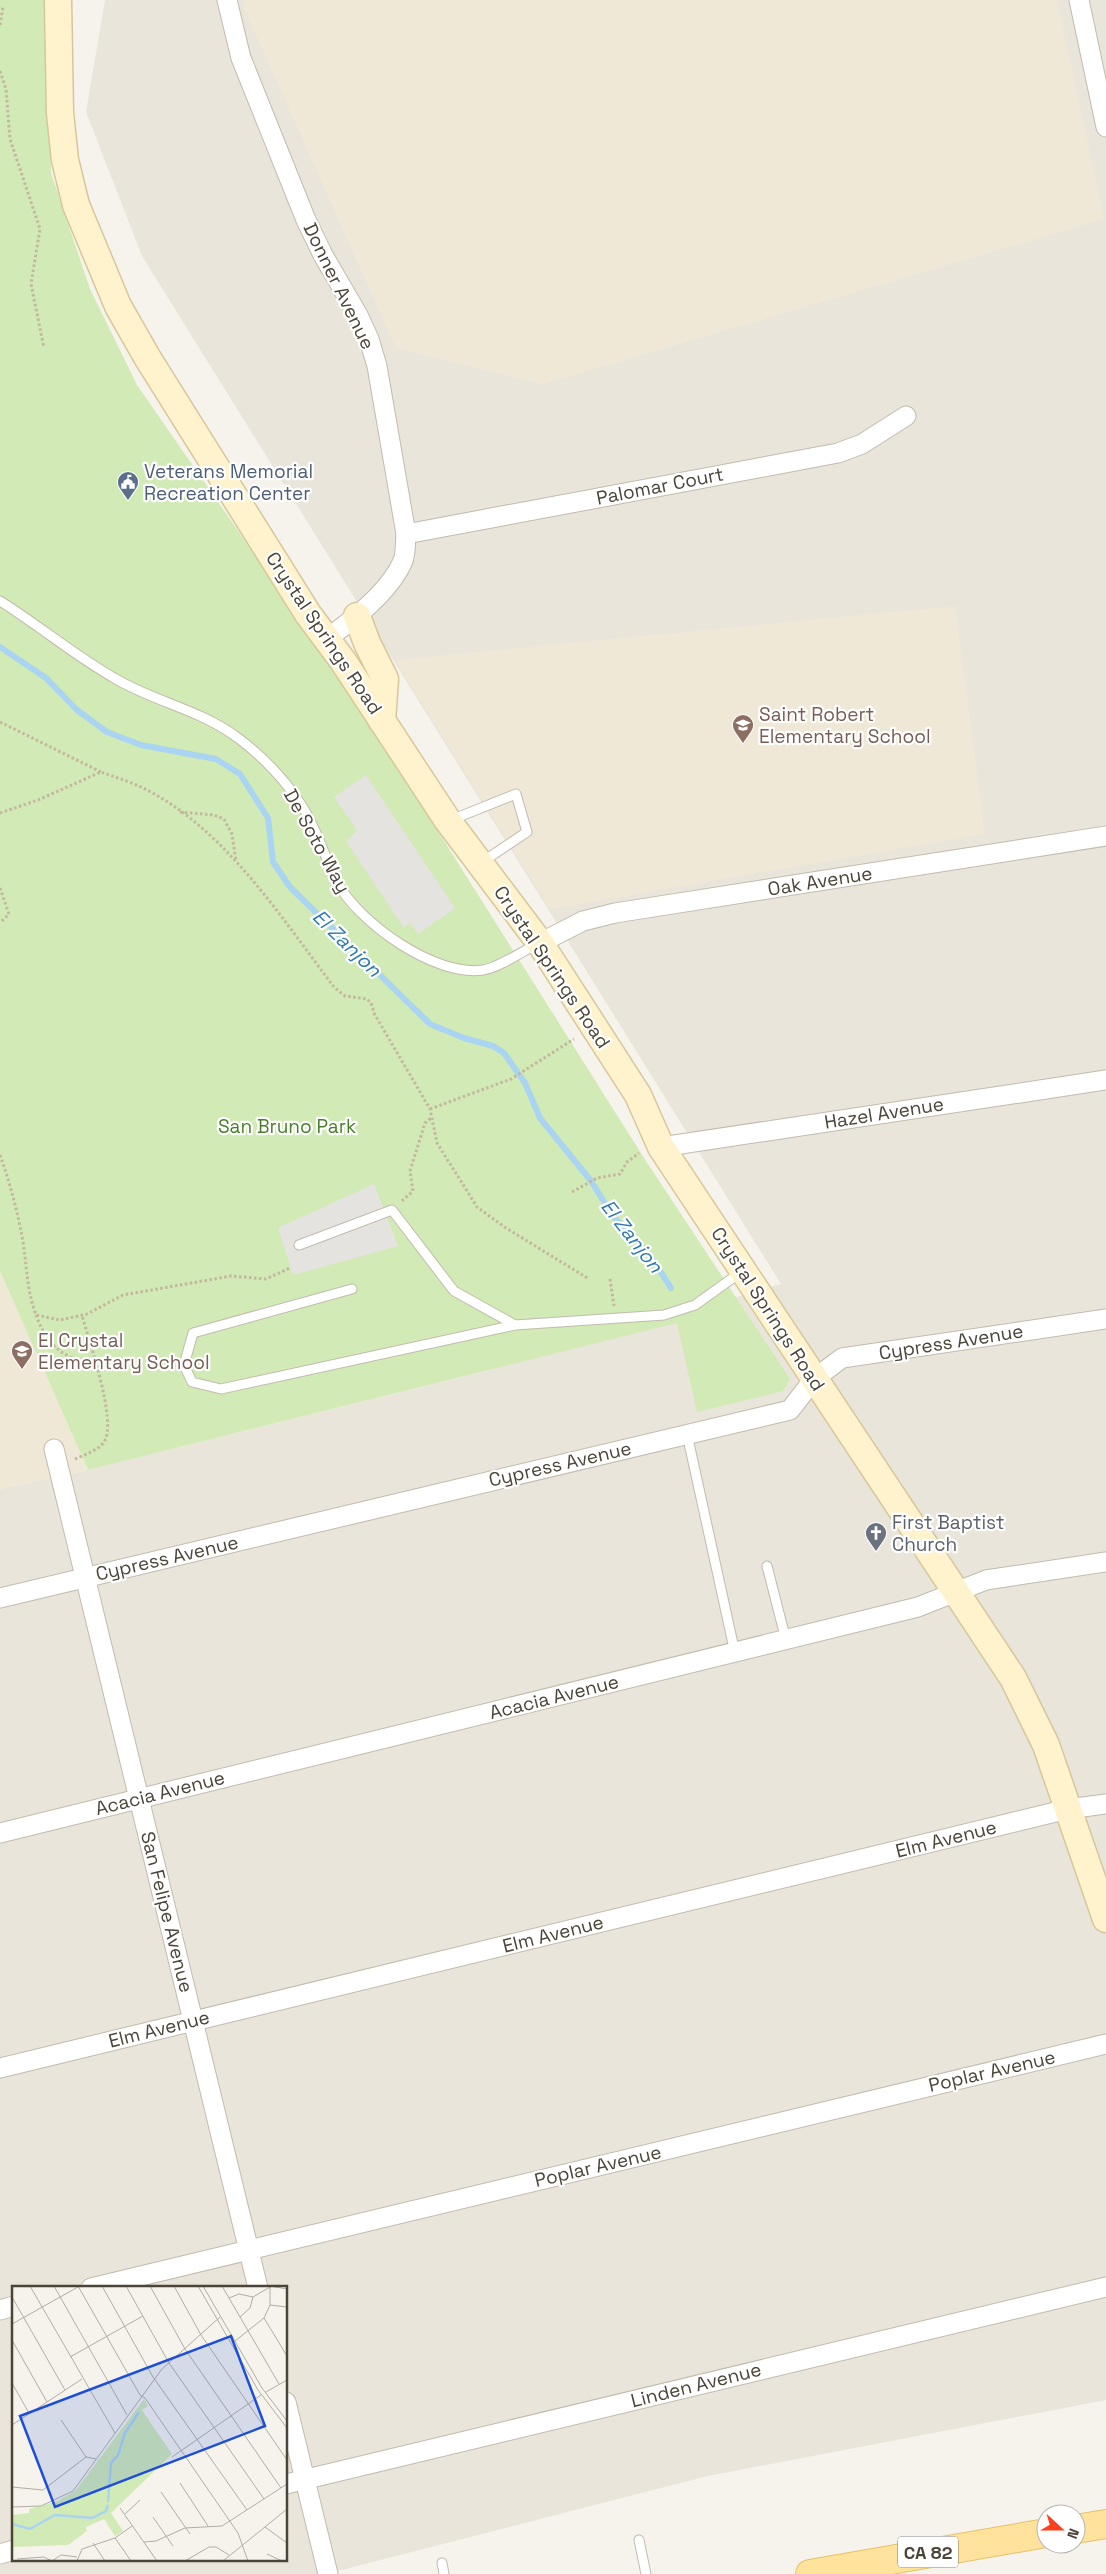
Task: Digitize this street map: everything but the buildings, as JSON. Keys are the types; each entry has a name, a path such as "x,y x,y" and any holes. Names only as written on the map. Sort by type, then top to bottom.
{"main road":[{"name":"Crystal Springs Road","path":"58,0 60,113 65,160 76,205 118,306 147,357 326,639 448,821 540,943 638,1095 660,1143 742,1271 1013,1678 1031,1711 1046,1745 1106,1919"},
{"path":"357,616 367,643 386,679 382,721"},
{"path":"1086,2527 1106,2524"},
{"name":"CA 82","path":"810,2574 1036,2535"}],"street":[{"name":"Donner Avenue","path":"227,0 241,58 306,220 369,339 377,366 406,534 404,559 396,574 357,616 326,639"},
{"path":"1079,0 1105,115"},
{"name":"Palomar Court","path":"406,534 838,453 862,444 906,416"},
{"name":"Oak Avenue","path":"540,943 583,921 614,913 1106,836"},
{"name":"Hazel Avenue","path":"660,1143 1106,1080"},
{"name":"Cypress Avenue","path":"0,1598 790,1410 814,1379 842,1358 1106,1319"},
{"name":"San Felipe Avenue","path":"55,1454 258,2286"},
{"name":"Acacia Avenue","path":"0,1833 918,1608 986,1580 1106,1562"},
{"name":"Elm Avenue","path":"0,2068 1068,1810 1106,1804"},
{"name":"Poplar Avenue","path":"99,2286 1106,2044"},
{"name":"Linden Avenue","path":"288,2483 1106,2287"},
{"path":"288,2410 328,2574"}],"lane":[{"name":"De Soto Way","path":"0,601 62,645 117,680 157,699 186,709 216,724 260,756 300,804 343,890 359,912 395,940 422,956 451,967 470,971 486,970 540,943"},
{"path":"448,821 516,794 527,832 480,863"},
{"path":"299,1245 392,1210 454,1291 515,1325"},
{"path":"352,1289 193,1333 184,1366 192,1382 221,1389 515,1325 615,1316 664,1315 695,1305 742,1271"},
{"path":"686,1434 735,1653"},
{"path":"767,1566 786,1641"},
{"path":"639,2540 646,2574"},
{"path":"442,2564 444,2574"}],"path":[{"path":"0,25 4,6"},
{"path":"0,71 6,89 10,139 40,229 32,284 44,348"},
{"path":"0,722 102,772 141,787 180,811 236,861 251,877 334,987 345,996 367,999 372,1003 375,1015 430,1109 436,1143 477,1207 506,1228 589,1279"},
{"path":"0,813 38,800 102,772"},
{"path":"180,811 224,819 229,824 232,834 236,861"},
{"path":"0,888 9,914 0,923"},
{"path":"430,1109 526,1072 594,1026"},
{"path":"392,1210 413,1191 410,1171 425,1123 432,1118"},
{"path":"572,1192 597,1178 620,1174 627,1162 660,1143"},
{"path":"0,1155 8,1176 23,1243 26,1278 43,1334 63,1354 81,1360 95,1359"},
{"path":"36,1315 60,1320 82,1315 123,1295 231,1276 266,1279 290,1268"},
{"path":"610,1279 615,1316"},
{"path":"55,1454 75,1459 92,1451 104,1442 109,1425 99,1368 82,1315"}],"shaded area":[{"path":"105,0 1106,0 1106,2400 708,2476 326,2574 0,2574 0,1489 88,1470 490,1370 781,1284 142,256 86,112"},
{"path":"245,0 1057,0 1104,219 543,384 396,348 243,6"},
{"path":"955,606 985,834 550,909 395,660"},
{"path":"366,775 455,908 418,934 410,923 404,928 346,841 357,830 334,797"},
{"path":"374,1184 398,1246 293,1275 278,1228"},
{"name":"El Crystal Elementary School","path":"0,1271 88,1470 0,1489"}],"green space":[{"name":"San Bruno Park","path":"0,0 53,0 49,59 51,173 90,289 137,385 354,698 644,1158 790,1379 783,1391 697,1412 677,1323 88,1470 0,1271"}],"waterway":[{"name":"El Zanjon","path":"0,647 46,678 77,710 107,732 141,745 216,759 240,774 268,818 273,862 290,887 430,1024 464,1038 493,1046 504,1053 525,1083 540,1118 591,1181 613,1216 649,1254 671,1288"}],"place":[{"name":"Veterans Memorial Recreation Center","path":"128,501"},
{"name":"Saint Robert Elementary School","path":"743,744"},
{"name":"El Crystal Elementary School","path":"22,1370"},
{"name":"First Baptist Church","path":"876,1552"}]}
